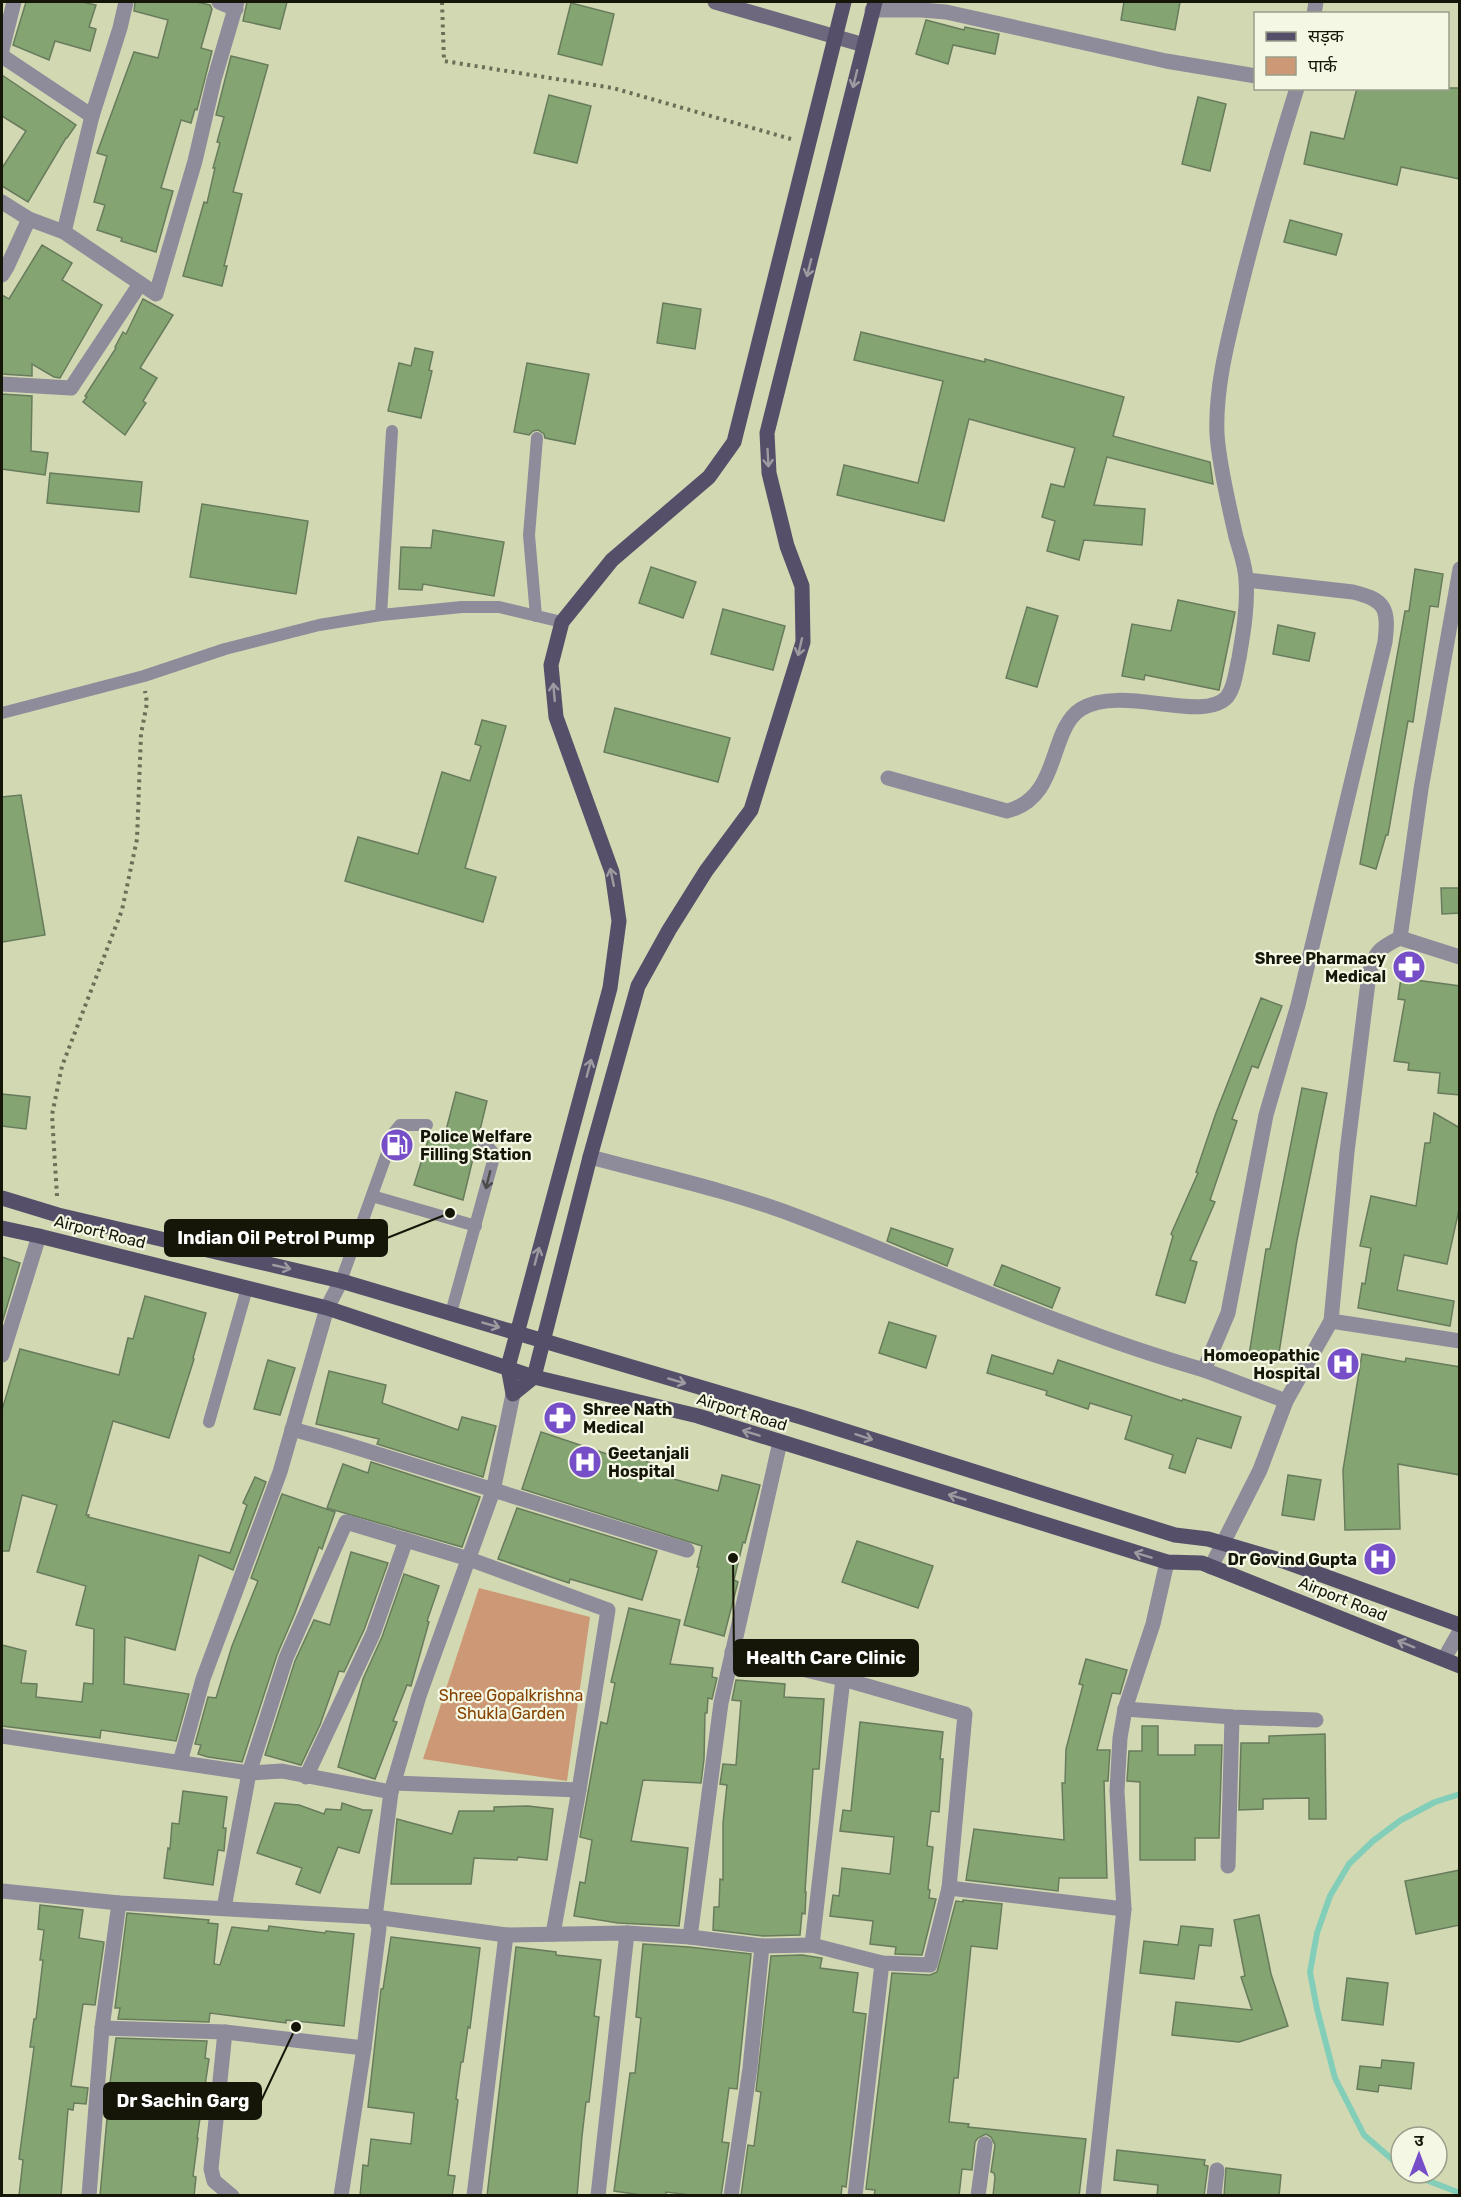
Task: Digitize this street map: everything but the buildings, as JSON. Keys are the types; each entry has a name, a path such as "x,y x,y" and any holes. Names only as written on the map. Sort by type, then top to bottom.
{"main road":[{"path":"844,2 734,442 709,477 612,560 562,622 551,665 556,717 612,872 620,921 610,988 508,1367 513,1394 534,1377 590,1157 638,986 669,930 706,871 751,810 803,642 802,586 787,546 769,473 767,433 874,6"},
{"name":"Airport Road","path":"2,1198 58,1215 341,1281 451,1313 801,1417 1175,1535 1208,1539 1283,1561 1460,1625"},
{"name":"Airport Road","path":"2,1228 327,1308 534,1377 699,1416 1167,1562 1202,1563 1460,1666"}],"street":[{"path":"2,50 14,2"},
{"path":"64,232 92,116 126,2"},
{"path":"2,202 29,219 64,232 156,294 195,161 214,80 236,5 219,2"},
{"path":"716,2 864,45"},
{"path":"946,12 958,2"},
{"path":"874,6 946,12 1166,61 1254,76"},
{"path":"2,56 92,116"},
{"path":"888,778 1007,811 1019,808 1042,786 1071,717 1083,708 1114,699 1200,707 1216,705 1228,696 1234,681 1243,634 1246,580 1229,506 1217,434 1218,398 1228,339 1252,241 1296,90"},
{"path":"2,275 8,267 29,219"},
{"path":"2,384 71,388 140,284"},
{"path":"1400,938 1421,789 1460,569"},
{"path":"1204,1370 1228,1313 1266,1115 1298,1005 1385,642 1387,621 1381,603 1370,596 1246,580"},
{"path":"1211,1567 1260,1470 1286,1401 1331,1321 1347,1152 1369,974 1374,956 1385,945 1400,938 1460,957"},
{"path":"590,1157 755,1201 1047,1317 1133,1349 1204,1370 1286,1401"},
{"path":"2,1355 39,1236"},
{"path":"180,1762 203,1679 280,1472 327,1308 341,1281"},
{"path":"1331,1321 1460,1341"},
{"path":"341,2196 364,2048 379,1928 375,1917 392,1788 419,1696 493,1491 513,1394"},
{"path":"292,1429 687,1550"},
{"path":"690,1937 721,1703 780,1442"},
{"path":"224,1908 249,1773 286,1658 346,1522 469,1558 608,1610 553,1934"},
{"path":"306,1777 373,1634 406,1540"},
{"path":"1093,2196 1124,1909 1117,1791 1120,1738 1125,1709 1153,1624 1167,1562"},
{"path":"1444,1659 1460,1631"},
{"path":"2,1891 119,1903 375,1917 506,1935 627,1933 690,1937 762,1946 812,1945 882,1963 930,1965 948,1888 965,1714 843,1679 732,1652"},
{"path":"812,1945 843,1679"},
{"path":"1125,1709 1232,1717 1316,1720"},
{"path":"1228,1866 1232,1717"},
{"path":"2,1736 249,1773 282,1771 306,1777 392,1788 579,1790"},
{"path":"948,1888 1124,1909"},
{"path":"89,2196 102,2028 119,1903"},
{"path":"598,2196 627,1933"},
{"path":"474,2196 506,1935"},
{"path":"731,2196 750,2068 762,1946"},
{"path":"855,2196 882,1963"},
{"path":"102,2028 225,2032 364,2048"},
{"path":"225,2032 211,2169 214,2181 232,2196"},
{"path":"978,2196 985,2144"},
{"path":"1214,2196 1217,2170"}],"lane":[{"path":"381,615 392,431"},
{"path":"536,616 529,535 537,438"},
{"path":"2,713 144,676 207,655 319,625 381,615 462,607 499,608 562,622"},
{"path":"341,1281 395,1131 400,1125 427,1125"},
{"path":"451,1313 493,1161 492,1151 480,1138"},
{"path":"372,1196 476,1226"},
{"path":"208,1422 247,1288"}],"path":[{"path":"442,2 444,61 613,88 809,144"},
{"path":"58,1215 52,1115 62,1066 122,910 137,839 141,735 147,703 144,676"}],"green space":[{"name":"Shree Gopalkrishna Shukla Garden","path":"479,1588 590,1617 567,1781 423,1759"}],"waterway":[{"path":"1389,2157 1364,2135 1335,2078 1310,1972 1317,1933 1330,1896 1349,1864 1373,1841 1401,1820 1435,1802 1460,1794"},
{"path":"1439,2185 1460,2193"}],"place":[{"name":"Shree Pharmacy Medical","path":"1409,967"},
{"name":"Police Welfare Filling Station","path":"397,1145"},
{"name":"Indian Oil Petrol Pump","path":"450,1213"},
{"name":"Homoeopathic Hospital","path":"1343,1364"},
{"name":"Shree Nath Medical","path":"560,1418"},
{"name":"Geetanjali Hospital","path":"585,1462"},
{"name":"Health Care Clinic","path":"733,1558"},
{"name":"Dr Govind Gupta","path":"1380,1559"},
{"name":"Dr Sachin Garg","path":"296,2027"}]}
